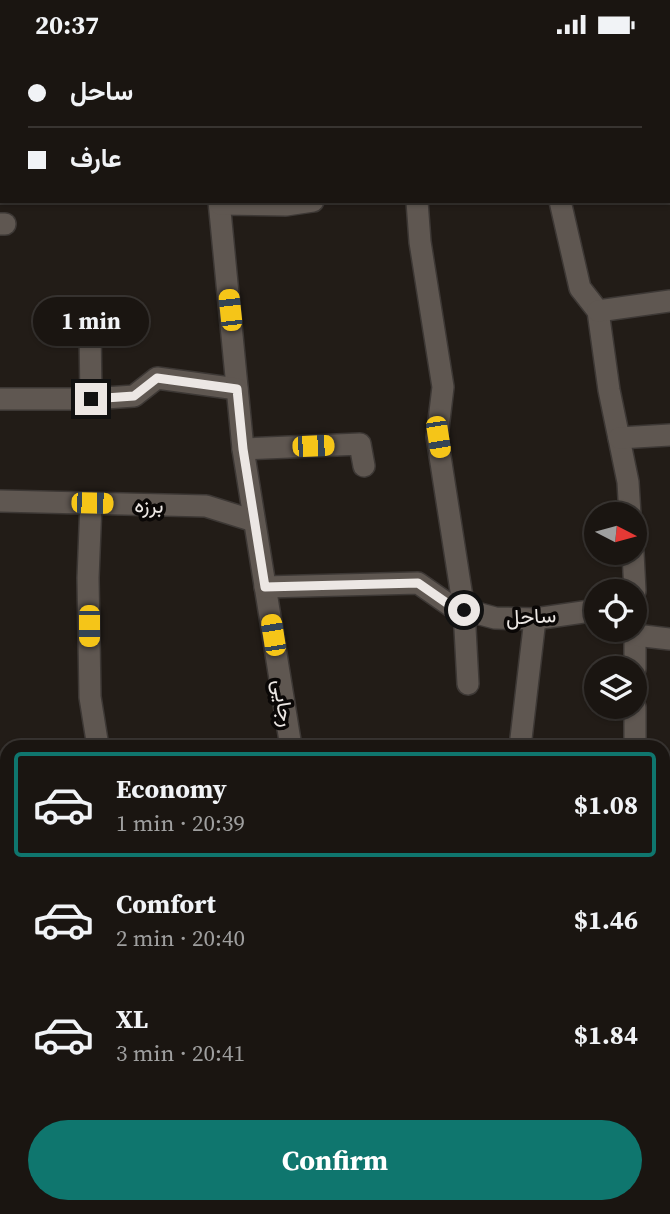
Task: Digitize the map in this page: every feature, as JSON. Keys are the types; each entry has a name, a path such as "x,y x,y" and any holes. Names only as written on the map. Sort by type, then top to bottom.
{"street":[{"path":"219,203 300,203"},
{"name":"رجایی","path":"219,203 243,449 290,740"},
{"path":"416,203 443,387 438,437 464,610 468,684"},
{"path":"560,203 580,288 598,311 629,502"},
{"path":"598,311 670,301"},
{"path":"90,328 91,399"},
{"path":"0,399 134,396 157,378 237,389"},
{"path":"619,438 670,435"},
{"path":"243,449 360,444 364,465"},
{"name":"برزه","path":"0,501 206,506 254,521"},
{"path":"92,503 88,578 90,697 96,740"},
{"name":"ساحل","path":"265,587 418,583 451,606 495,618 535,619 584,612"},
{"path":"521,740 535,619"},
{"path":"647,634 670,639"},
{"path":"635,719 635,740"}],"route":[{"path":"91,399 134,396 157,378 237,389 243,449 265,587 418,583 451,606 464,610"}]}
